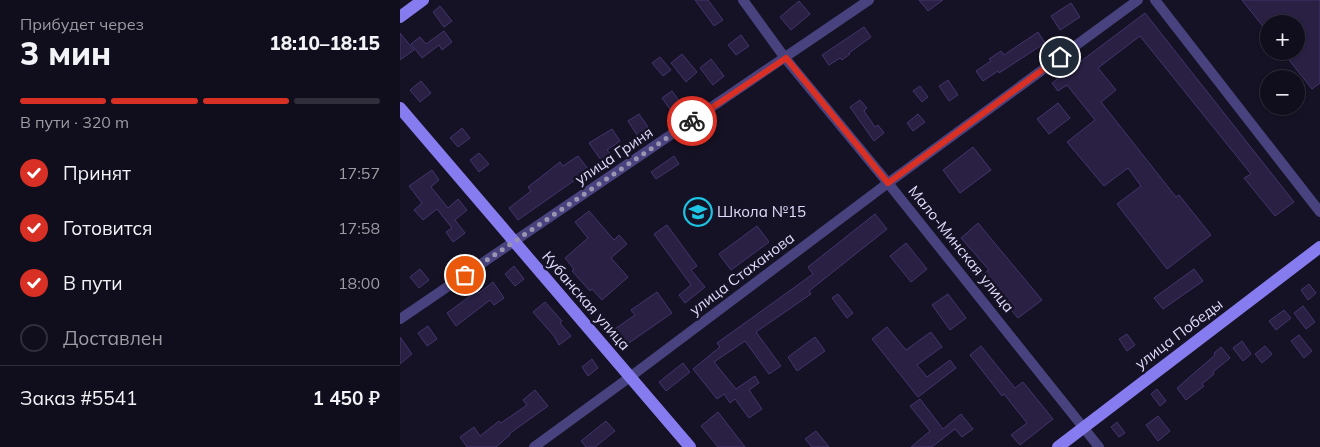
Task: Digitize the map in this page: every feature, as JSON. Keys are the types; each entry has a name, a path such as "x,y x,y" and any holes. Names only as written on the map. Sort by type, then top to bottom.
{"street":[{"path":"400,18 423,0"},
{"name":"Мало-Минская улица","path":"743,0 786,58 1099,447"},
{"name":"улица Гриня","path":"400,319 869,0"},
{"name":"улица Стаханова","path":"534,447 888,183 1138,0"},
{"path":"1155,0 1320,212"},
{"name":"Кубанская улица","path":"400,108 690,447"},
{"name":"улица Победы","path":"1058,447 1320,247"}],"building":[{"path":"695,0 708,0 723,20 714,26"},
{"path":"919,0 943,0 928,11"},
{"path":"1242,0 1320,0 1320,83 1312,89 1305,80 1305,70 1297,70 1289,60 1305,60 1305,15 1260,15 1260,23"},
{"path":"799,1 810,14 791,30 780,17"},
{"path":"1071,3 1080,17 1060,30 1051,16"},
{"path":"440,6 452,21 444,27 433,12"},
{"path":"1145,13 1294,202 1275,216 1244,178 1251,174 1140,36 1098,68 1116,90 1101,102 1176,197 1179,195 1211,235 1167,269 1117,204 1141,186 1128,168 1104,186 1067,142 1095,120 1067,85 1058,91 1052,83"},
{"path":"864,27 871,37 842,60 840,58 829,65 822,55"},
{"path":"444,31 452,42 442,50 439,45 422,58 411,44 420,37 426,44"},
{"path":"1038,32 1045,43 999,73 998,71 983,81 976,71 991,61 989,59 1001,51 1004,55"},
{"path":"400,33 414,50 400,60"},
{"path":"741,35 749,46 736,55 728,45"},
{"path":"682,54 697,72 686,82 671,63"},
{"path":"660,57 671,70 663,76 652,63"},
{"path":"711,59 724,76 713,85 700,68"},
{"path":"948,80 958,95 949,101 939,86"},
{"path":"421,81 431,93 420,102 410,90"},
{"path":"920,86 928,97 922,102 913,91"},
{"path":"672,91 682,105 672,112 662,98"},
{"path":"860,100 867,108 864,111 875,127 878,125 884,133 874,141 850,107"},
{"path":"1058,103 1070,118 1049,134 1037,119"},
{"path":"639,114 648,127 637,135 628,121"},
{"path":"918,114 925,122 913,131 907,123"},
{"path":"462,128 470,138 458,147 450,138"},
{"path":"612,129 620,141 607,150 612,156 603,163 589,143"},
{"path":"973,147 991,170 960,193 943,170"},
{"path":"479,153 489,164 479,172 470,160"},
{"path":"578,156 589,170 518,220 509,208 531,191 528,187 560,162 563,166"},
{"path":"674,156 679,164 656,179 651,172"},
{"path":"432,170 439,180 431,187 448,208 458,199 467,210 455,220 465,233 453,242 446,232 452,228 437,209 423,220 414,210 422,203 409,186"},
{"path":"589,211 614,240 619,235 627,244 611,258 628,277 602,300 592,289 590,291 572,271 574,269 565,258 588,238 575,222"},
{"path":"875,214 887,229 809,291 811,294 756,332 781,366 769,374 745,341 714,362 736,389 755,376 759,383 749,390 762,409 749,418 735,399 730,403 724,394 717,399 693,369 720,347 717,343 813,274 808,267"},
{"path":"978,223 1042,300 1018,318 982,275 989,270 961,238"},
{"path":"667,225 697,266 691,270 705,287 685,303 679,295 691,285 654,234"},
{"path":"757,226 769,242 731,270 719,254"},
{"path":"906,243 927,269 911,282 890,256"},
{"path":"514,266 524,279 515,286 505,274"},
{"path":"420,269 429,280 419,288 410,277"},
{"path":"1194,269 1203,281 1163,309 1154,298"},
{"path":"493,282 504,298 494,305 490,300 456,326 447,313"},
{"path":"1309,284 1316,293 1308,300 1301,290"},
{"path":"657,292 672,313 626,345 615,329 635,315 631,310"},
{"path":"838,294 853,313 847,318 832,298"},
{"path":"948,294 966,318 950,330 932,305"},
{"path":"545,302 562,321 560,323 571,336 559,345 554,336 533,312"},
{"path":"1303,306 1315,322 1306,329 1294,313"},
{"path":"1284,310 1291,318 1276,330 1269,321"},
{"path":"428,326 437,339 427,346 418,333"},
{"path":"887,327 906,350 931,332 942,347 917,365 927,377 950,360 956,368 918,397 872,339"},
{"path":"1127,334 1135,345 1127,351 1119,339"},
{"path":"1299,335 1312,351 1304,358 1291,341"},
{"path":"400,337 412,354 400,364"},
{"path":"815,337 825,351 797,371 788,357"},
{"path":"1242,341 1251,354 1243,361 1233,348"},
{"path":"981,346 1015,388 1023,382 1053,419 1020,445 1011,435 1027,423 1004,394 1002,396 970,355"},
{"path":"1265,346 1272,354 1262,363 1255,354"},
{"path":"1221,347 1230,358 1213,372 1214,374 1202,384 1204,386 1186,400 1177,388 1215,355 1214,353"},
{"path":"592,359 598,368 588,376 582,367"},
{"path":"683,363 690,372 666,391 659,382"},
{"path":"1157,389 1166,401 1160,406 1151,394"},
{"path":"535,390 548,406 509,434 496,447 467,447 460,437 474,427 480,436 499,421 501,423 527,405 523,400"},
{"path":"920,399 943,429 961,414 973,429 962,437 955,429 932,447 911,447 930,431 910,406"},
{"path":"718,412 745,447 718,447 701,426"},
{"path":"1158,416 1170,431 1158,441 1146,425"},
{"path":"606,421 615,431 595,447 586,447 581,441"},
{"path":"1117,422 1125,433 1119,437 1111,427"},
{"path":"816,431 829,447 812,447 805,439"}],"way so far":[{"path":"465,275 692,121"}],"place":[{"name":"Школа №15","path":"698,212"}],"route":[{"path":"692,121 786,58 888,183 1060,57"}]}
